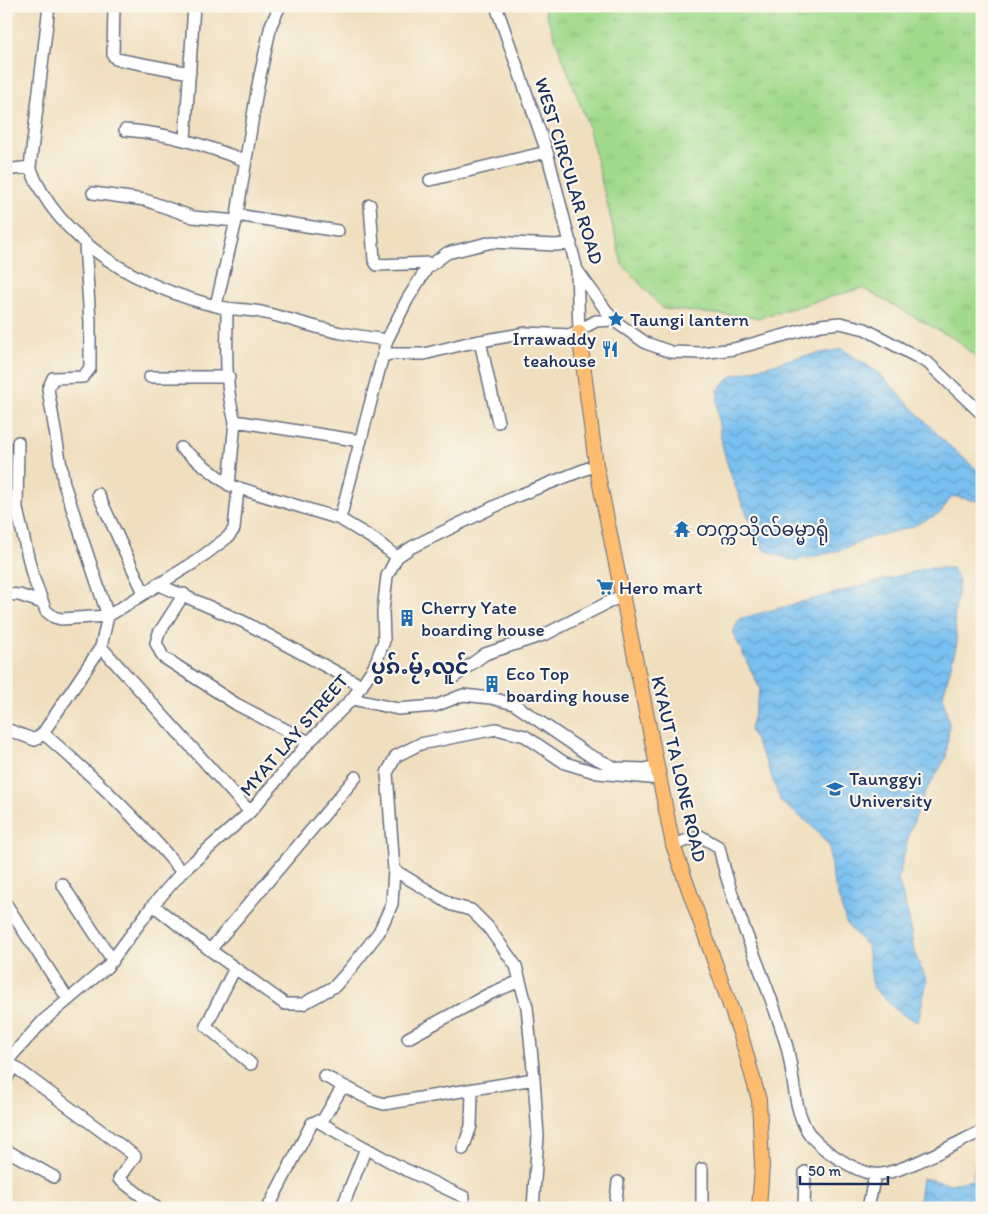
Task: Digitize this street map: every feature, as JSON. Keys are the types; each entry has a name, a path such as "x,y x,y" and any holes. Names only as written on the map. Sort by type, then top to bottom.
{"main road":[{"name":"KYAUT TA LONE ROAD","path":"579,332 596,465 673,845 742,1039 759,1100 762,1166 759,1208"}],"street":[{"path":"49,6 30,166 35,180 53,210 85,243 123,270 179,295 221,306 264,312 341,333 387,340"},
{"path":"114,6 113,55 116,59 190,73"},
{"path":"185,138 194,6"},
{"path":"18,442 17,510 32,574 46,611 54,617 61,619 108,616 195,562 228,538 234,529 234,421 221,306 244,160 271,25 280,6"},
{"name":"WEST CIRCULAR ROAD","path":"496,6 547,152 578,270 613,320 646,343 672,352 701,353 734,349 820,325 840,324 865,329 928,364 982,414"},
{"path":"125,130 185,138 244,160"},
{"path":"430,180 547,152"},
{"path":"6,170 30,166"},
{"path":"93,193 145,200 193,217 236,218 338,231"},
{"path":"370,205 374,260 377,265 432,263"},
{"path":"340,519 387,340 407,300 432,263 447,254 492,242 556,245 571,243"},
{"path":"6,729 35,740 43,733 101,647 108,616 64,484 48,389 54,378 83,377 90,368 90,322 85,243"},
{"path":"578,270 579,332"},
{"path":"383,356 391,354 424,354 526,333 570,335 579,332 596,321 613,320"},
{"path":"480,342 498,422"},
{"path":"150,377 229,377"},
{"path":"234,421 361,441"},
{"path":"181,448 234,488 340,519 375,540 397,557 412,547 512,498 596,465"},
{"path":"98,494 144,592"},
{"name":"MYAT LAY STREET","path":"6,1081 9,1062 44,1020 112,961 153,905 182,872 250,812 308,742 352,699 362,686 374,667 384,641 383,611 387,576 397,557"},
{"path":"157,584 184,594 244,622 362,686"},
{"path":"6,594 19,595 43,603"},
{"path":"184,594 159,633 156,643 163,657 236,704 308,742"},
{"path":"454,677 485,654 546,634 623,594"},
{"path":"101,647 250,812"},
{"path":"352,699 398,709 435,706 463,695 491,698 514,704 587,754 616,768 644,769 658,773"},
{"path":"153,905 210,950 285,1004 303,1004 335,986 379,932 392,904 394,870 387,773 396,756 420,744 496,729 525,736 565,764 598,773 658,773"},
{"path":"43,733 84,768 155,839 182,872"},
{"path":"210,950 356,777"},
{"path":"673,845 700,836 719,847 787,1048 799,1109 808,1132 826,1149 855,1168 875,1175 901,1169 982,1131"},
{"path":"394,870 452,905 471,910 488,927 516,966 527,1007 534,1079 538,1136 533,1208"},
{"path":"62,884 112,961"},
{"path":"6,904 68,999"},
{"path":"235,968 206,1026 251,1064"},
{"path":"408,1038 489,994 520,981"},
{"path":"9,1062 135,1156 119,1179 157,1208"},
{"path":"324,1076 371,1100 384,1104 534,1079"},
{"path":"321,1123 343,1086"},
{"path":"462,1149 471,1126 472,1090"},
{"path":"268,1208 312,1123 316,1121 398,1166 464,1197"},
{"path":"342,1208 366,1148"},
{"path":"6,1150 54,1177"},
{"path":"702,1169 702,1208"},
{"path":"804,1208 805,1172"},
{"path":"868,1208 875,1175"},
{"path":"616,1208 618,1182"}],"green space":[{"path":"543,6 982,6 982,363 958,341 862,288 759,318 663,309 622,264 587,122"}],"water":[{"path":"842,349 880,374 945,442 982,474 982,502 952,496 940,513 911,527 870,538 837,551 794,561 764,550 746,512 724,452 718,411 718,390 732,376 795,358"},
{"path":"928,568 952,568 959,582 954,617 957,643 943,696 949,725 946,758 925,792 909,834 898,879 908,914 914,952 927,981 918,1022 898,1012 873,987 867,946 847,925 832,876 829,845 810,824 781,802 767,764 750,730 760,689 733,633 739,619"},
{"path":"982,1156 982,1208 923,1208 919,1202 922,1178 951,1184 973,1180 975,1164"}],"place":[{"name":"Taungi lantern","path":"616,319"},
{"name":"Irrawaddy teahouse","path":"610,349"},
{"name":"တက္ကသိုလ်ဓမ္မာရုံ","path":"682,529"},
{"name":"Hero mart","path":"605,587"},
{"name":"Cherry Yate boarding house","path":"407,618"},
{"name":"Eco Top boarding house","path":"492,684"},
{"name":"Taunggyi University","path":"835,789"}],"district":[{"name":"ပွၵ်ႉမႂ်ႇလူင်","path":"420,666"}]}
